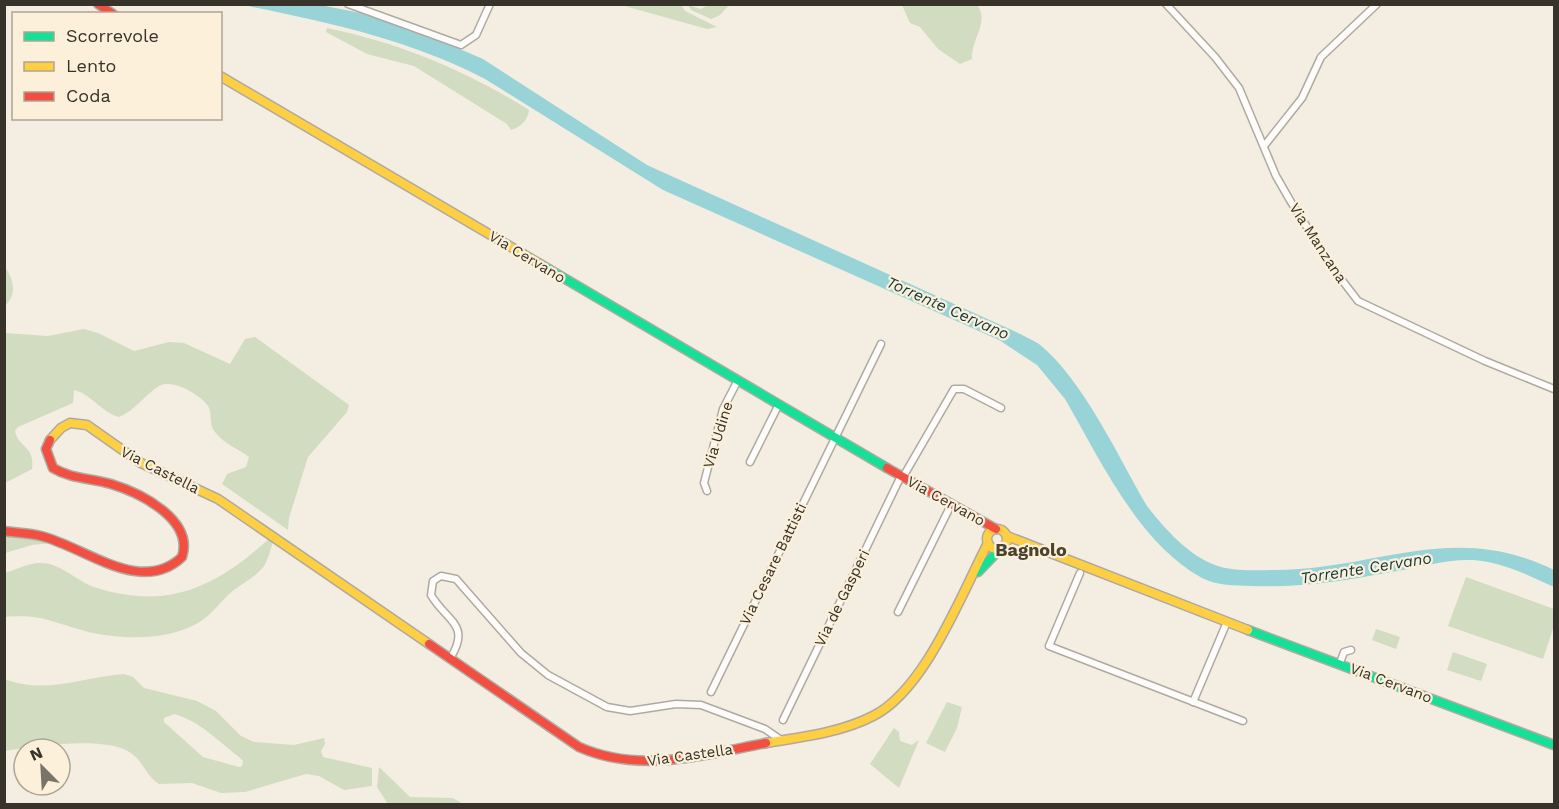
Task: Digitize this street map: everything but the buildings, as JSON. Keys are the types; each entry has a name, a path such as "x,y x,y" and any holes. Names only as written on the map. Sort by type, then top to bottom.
{"main road":[{"name":"Via Cervano","path":"222,77 902,477 996,529"},
{"name":"Via Castella","path":"4,531 41,536 134,572 148,574 162,572 182,557 184,537 178,524 168,516 124,489 92,479 76,479 54,468 46,449 49,441 64,425 73,422 88,425 118,450 218,499 579,747 606,758 630,762 664,762 857,724 892,705 918,678 966,586"},
{"path":"974,517 985,527 987,540 995,549 1032,544"},
{"path":"996,529 1001,530 1007,536 1002,547 966,586 987,540 996,529"},
{"name":"Via Cervano","path":"1007,536 1032,544 1095,572 1554,745"}],"street":[{"path":"348,4 461,45 476,35 490,4"},
{"name":"Via Manzana","path":"1166,4 1215,57 1239,88 1291,202 1335,271 1358,301 1485,361 1554,390"},
{"path":"1264,146 1302,98 1321,57 1377,4"},
{"path":"834,437 881,344"},
{"name":"Via Udine","path":"707,491 704,483 721,415 738,380"},
{"name":"Via de Gasperi","path":"783,720 902,477 954,389 964,389 1001,408"},
{"path":"750,462 779,404"},
{"name":"Via Cesare Battisti","path":"711,692 834,437"},
{"path":"898,612 951,505"},
{"path":"1080,573 1049,646 1243,721"},
{"path":"451,657 458,645 460,634 453,621 435,602 430,589 433,581 441,576 449,576 462,584 508,641 535,665 607,707 630,711 676,704 701,705 765,729 781,740"},
{"path":"1193,702 1227,622"},
{"path":"1340,663 1344,652 1351,650"}],"green space":[{"path":"621,5 681,5 685,11 717,27 707,29"},
{"path":"688,5 701,9 708,5 729,5 720,15 711,19 691,10"},
{"path":"902,5 977,5 982,18 972,59 960,64 938,49 920,27 910,23"},
{"path":"327,28 406,50 456,70 529,110 526,120 511,130 507,124 414,66 367,54 326,32"},
{"path":"5,267 13,292 5,306"},
{"path":"84,329 98,333 134,351 169,342 184,343 230,364 245,339 255,337 349,405 347,412 308,457 289,518 288,530 222,484 227,474 246,467 249,457 215,432 208,406 204,402 186,389 171,384 159,386 119,417 86,395 74,390 73,403 18,427 15,431 31,455 32,469 5,483 5,333 48,336"},
{"path":"5,534 28,536 53,543 32,545 5,553"},
{"path":"270,538 274,540 266,563 260,570 228,595 210,614 186,629 158,636 128,637 98,634 38,618 5,617 4,573 26,565 47,563 54,565 87,584 120,594 168,595 189,590 230,570"},
{"path":"1466,577 1554,609 1554,626 1543,659 1448,626"},
{"path":"1376,629 1400,637 1396,649 1372,640"},
{"path":"1453,652 1487,664 1481,681 1447,670"},
{"path":"124,674 133,677 144,688 197,701 216,711 241,736 254,742 294,745 324,738 325,744 321,751 323,757 372,768 372,786 344,790 319,776 306,774 245,792 221,793 192,783 159,784 131,753 104,745 72,744 72,737 12,737 12,750 5,751 5,679 20,684 64,684","holes":["174,714 192,721 239,757 243,761 242,766 203,757 164,722 164,718"]},
{"path":"947,702 962,707 957,728 945,752 926,743"},
{"path":"894,728 899,732 900,741 912,745 919,740 899,788 870,764"},
{"path":"379,767 410,797 453,798 463,804 388,804 377,787"}],"water":[{"name":"Torrente Cervano","path":"243,5 320,5 361,13 432,37 483,59 647,165 1036,342 1055,359 1085,398 1147,506 1169,532 1205,561 1229,569 1274,570 1311,568 1414,551 1448,548 1482,549 1517,556 1554,570 1554,587 1505,566 1473,560 1442,562 1304,585 1226,585 1208,581 1179,563 1159,544 1123,498 1065,399 1037,365 999,340 663,190 485,79 456,65 367,33"}],"traffic: fast":[{"path":"540,264 887,468"},
{"path":"978,572 1001,548"},
{"path":"1248,630 1554,745"}],"traffic: slow":[{"path":"222,77 540,264"},
{"path":"50,440 61,428 70,423 87,425 141,463 218,499 429,644"},
{"path":"997,529 1004,532 1007,539 1004,546 997,549 990,546 987,539 990,532 997,529"},
{"path":"1007,536 1248,630"},
{"path":"766,743 847,727 873,716 892,703 925,664 988,543"}],"traffic: jam":[{"path":"98,4 110,12"},
{"path":"4,531 41,536 94,558 131,570 149,572 166,568 182,557 184,544 180,531 173,520 162,510 150,501 123,488 81,478 53,468 46,449 50,440"},
{"path":"887,468 996,529"},
{"path":"429,644 579,747 602,755 648,761 672,760 766,743"}],"district":[{"name":"Bagnolo","path":"1031,549"}]}
